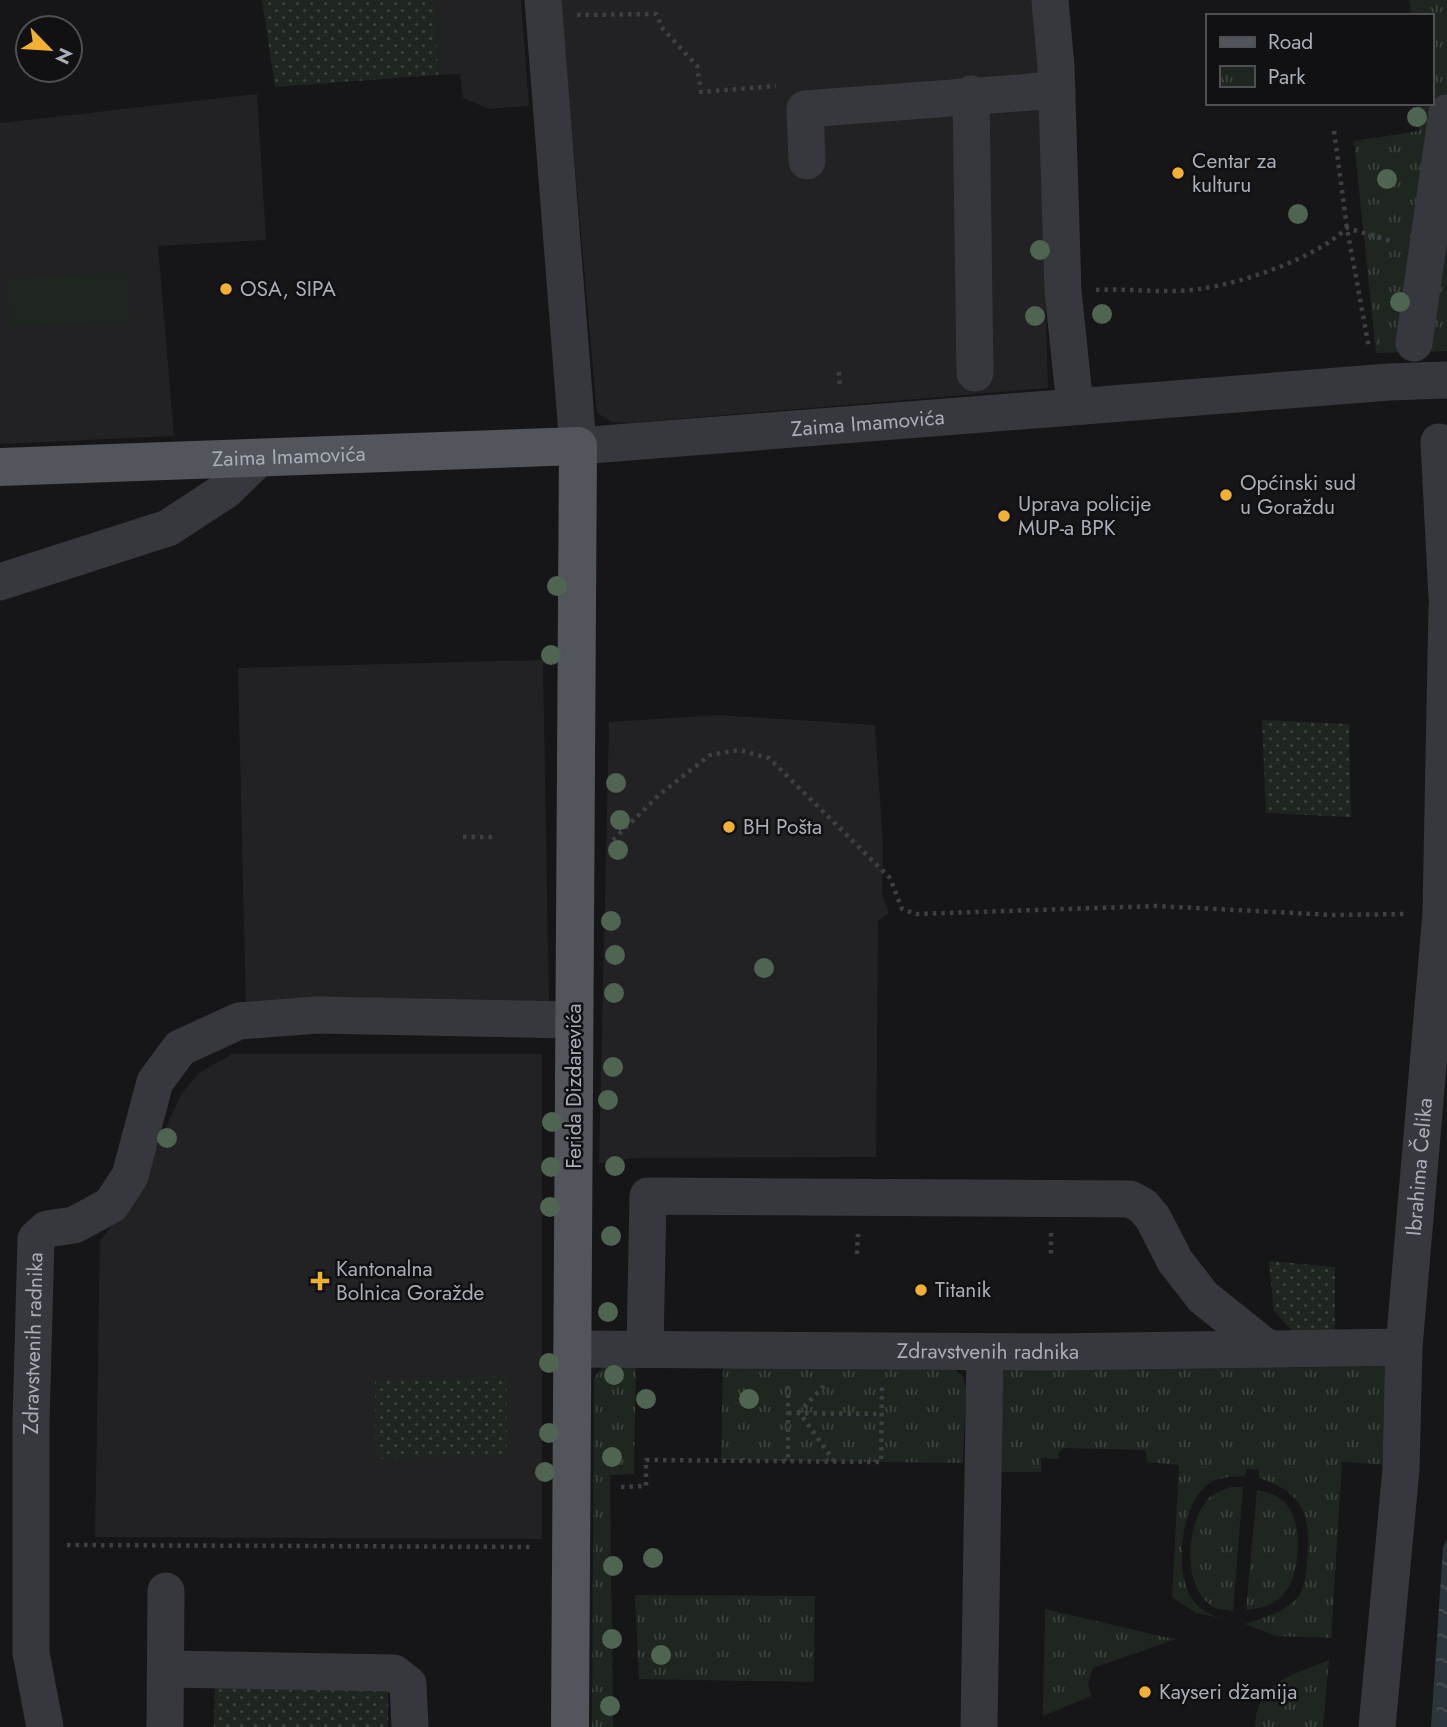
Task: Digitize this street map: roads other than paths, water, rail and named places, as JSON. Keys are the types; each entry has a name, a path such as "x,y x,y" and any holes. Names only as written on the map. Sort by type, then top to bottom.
{"main road":[{"name":"Zaima Imamovića","path":"0,467 578,446"},
{"name":"Ferida Dizdarevića","path":"570,1727 578,446"}],"street":[{"path":"542,0 578,446"},
{"path":"1050,0 1057,90 1063,291 1075,406"},
{"path":"807,161 805,109 971,94 1057,90"},
{"path":"971,94 975,373"},
{"path":"1414,344 1425,251 1447,113"},
{"name":"Zaima Imamovića","path":"578,446 1398,381 1447,380"},
{"path":"1439,442 1447,597"},
{"path":"0,582 168,528 226,490 259,458"},
{"name":"Ibrahima Čelika","path":"1377,1727 1401,1469 1404,1347 1441,913 1447,607"},
{"name":"Zdravstvenih radnika","path":"45,1727 31,1653 36,1239 47,1229 74,1225 111,1205 130,1176 155,1082 180,1048 239,1021 317,1015 574,1020"},
{"path":"645,1349 648,1196 1130,1199 1143,1206 1153,1218 1175,1261 1203,1297 1268,1349"},
{"name":"Zdravstvenih radnika","path":"572,1349 985,1352 1404,1347"},
{"path":"979,1727 985,1352"},
{"path":"165,1727 166,1591"},
{"path":"166,1669 394,1673 408,1684 410,1727"}],"water":[{"path":"1447,1540 1447,1727 1431,1727 1443,1547"}],"place":[{"name":"Centar za kulturu","path":"1178,173"},
{"name":"OSA, SIPA","path":"226,289"},
{"name":"Općinski sud u Goraždu","path":"1226,495"},
{"name":"Uprava policije MUP-a BPK","path":"1004,516"},
{"name":"BH Pošta","path":"729,827"},
{"name":"Kantonalna Bolnica Goražde","path":"320,1281"},
{"name":"Titanik","path":"921,1290"},
{"name":"Kayseri džamija","path":"1145,1692"}]}
